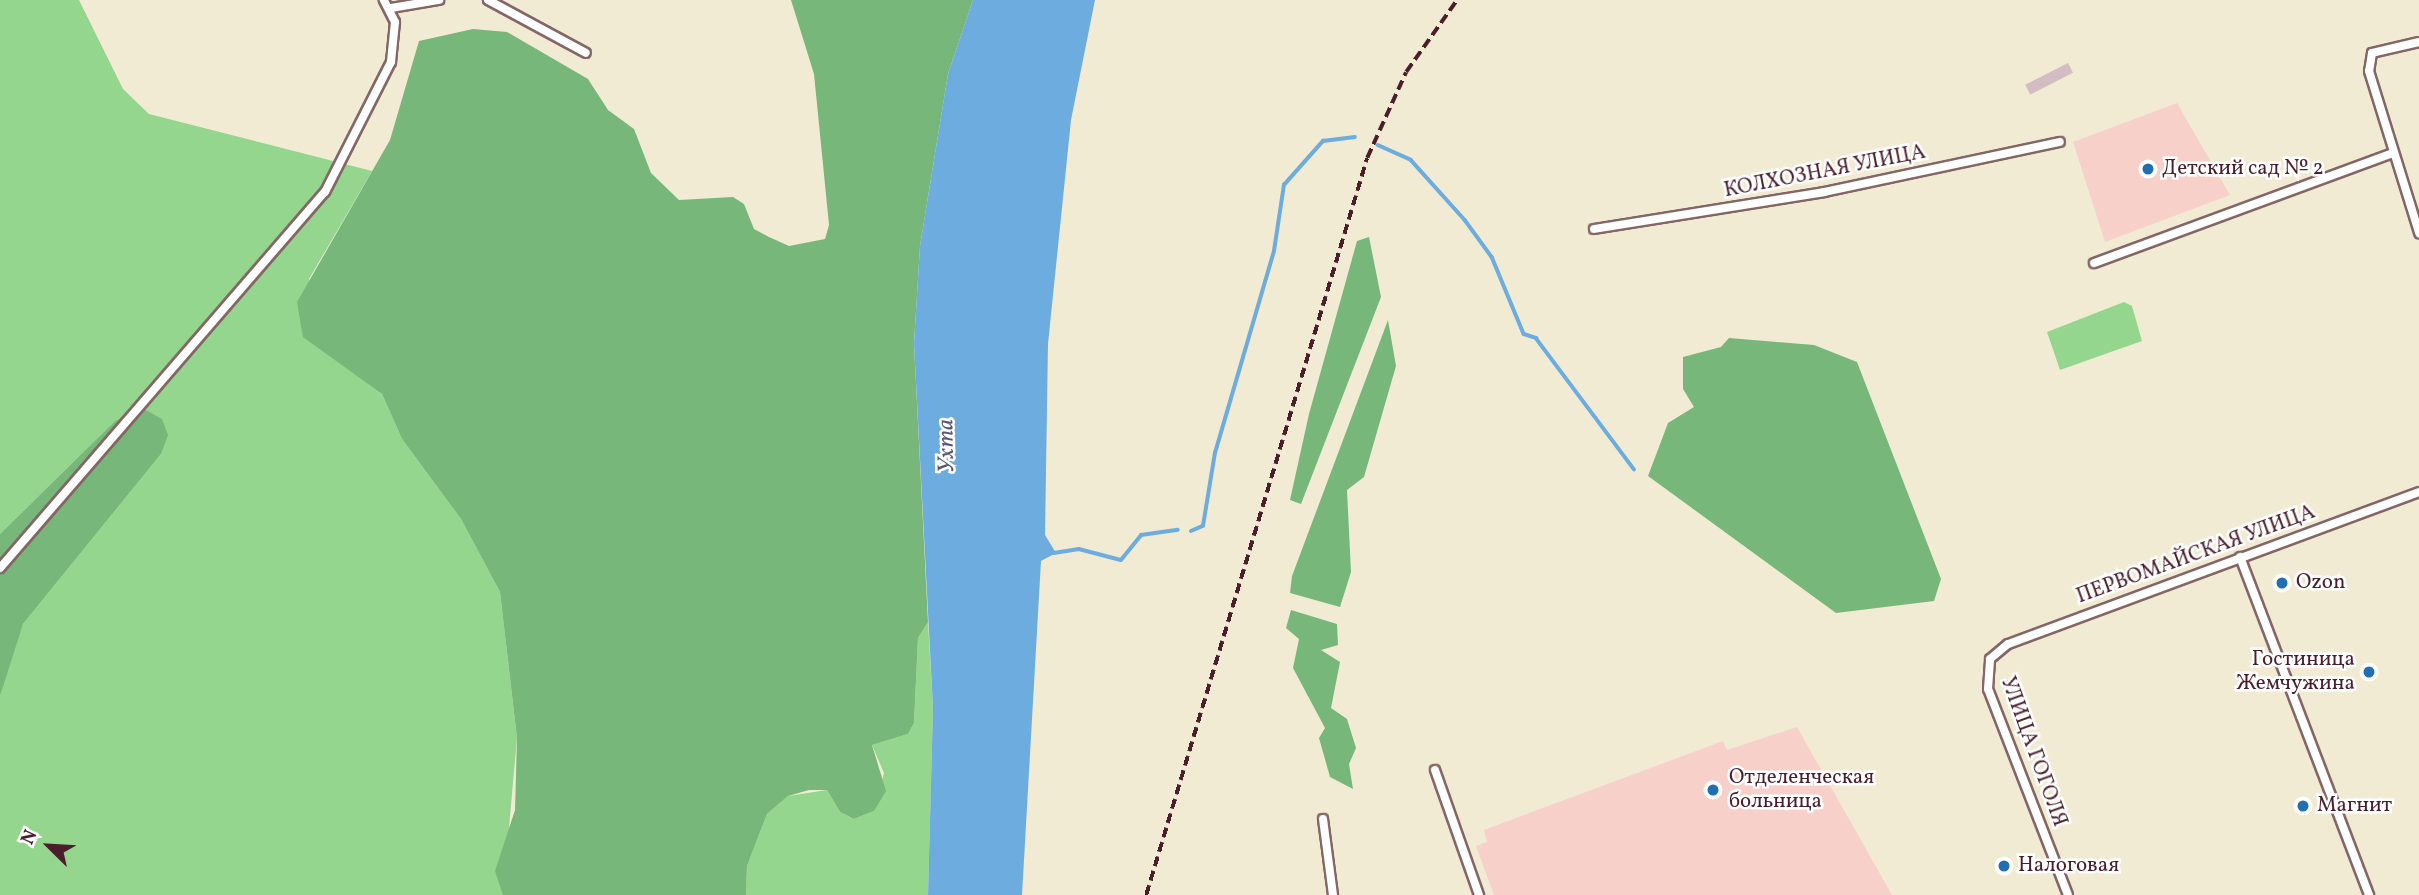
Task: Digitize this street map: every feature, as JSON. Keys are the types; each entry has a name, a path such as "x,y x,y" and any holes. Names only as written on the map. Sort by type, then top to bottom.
{"street":[{"path":"0,568 326,192 391,62 391,8 384,0"},
{"path":"391,8 439,0"},
{"path":"488,0 586,53"},
{"path":"2419,42 2372,53 2370,84 2419,233"},
{"name":"КОЛХОЗНАЯ УЛИЦА","path":"1594,229 1824,192 2060,142"},
{"path":"2094,263 2391,154"},
{"name":"ПЕРВОМАЙСКАЯ УЛИЦА","path":"1990,659 2008,644 2419,492"},
{"path":"2240,557 2368,895"},
{"name":"УЛИЦА ГОГОЛЯ","path":"1990,659 1988,689 2068,895"},
{"path":"1435,769 1479,895"},
{"path":"1323,819 1333,895"}],"shaded area":[{"path":"2068,63 2073,73 2030,95 2025,85"},
{"name":"Детский сад № 2","path":"2177,103 2230,195 2105,242 2073,142"},
{"name":"Отделенческая больница","path":"1797,727 1892,895 1494,895 1476,846 1487,842 1484,830 1723,741 1727,750"}],"green space":[{"path":"0,0 79,0 123,89 149,114 372,171 309,279 346,365 382,394 402,439 461,519 500,592 517,738 503,895 0,895 0,696 10,658 23,624 161,454 115,421 0,534"},
{"path":"791,0 973,0 948,74 920,246 914,344 928,622 918,638 914,723 908,734 872,745 886,791 874,811 854,819 840,812 827,790 809,790 788,796 767,814 747,866 746,895 503,895 495,871 515,810 517,738 500,592 461,519 402,439 382,394 303,337 297,302 390,140 419,41 473,29 507,32 588,79 608,110 634,129 651,173 679,200 733,197 744,204 754,229 769,237 789,246 825,239 829,225 814,74"},
{"path":"1369,237 1381,297 1301,504 1290,500 1309,414 1357,241"},
{"path":"2124,302 2132,306 2142,341 2060,370 2047,332"},
{"path":"1388,320 1396,366 1364,477 1347,490 1351,572 1340,607 1290,593 1292,576"},
{"path":"1729,338 1814,345 1857,362 1941,579 1934,601 1836,613 1648,476 1668,423 1694,407 1683,389 1683,357 1721,347"},
{"path":"144,409 162,419 168,435 161,454 23,624 0,696 0,534 115,421"},
{"path":"1291,610 1337,624 1338,645 1321,650 1340,662 1331,708 1347,719 1356,748 1349,764 1353,789 1330,777 1319,738 1325,728 1293,668 1299,639 1286,628"},
{"path":"928,622 933,708 928,895 746,895 747,866 767,814 788,796 827,790 840,812 854,819 874,811 884,773 872,745 908,734 914,723 918,638"}],"water":[{"name":"Ухта","path":"973,0 1095,0 1071,120 1048,344 1045,535 1056,553 1041,561 1022,895 928,895 933,708 914,344 920,246 948,74"}],"waterway":[{"path":"1191,531 1203,526 1215,453 1274,251 1284,185 1323,141 1355,137"},
{"path":"1378,145 1411,160 1465,220 1492,257 1524,334 1536,338 1634,469"},
{"path":"1054,553 1079,549 1121,560 1141,535 1178,530"}],"railway":[{"path":"1146,895 1367,158 1406,72 1457,0"}],"place":[{"name":"Детский сад № 2","path":"2148,169"},
{"name":"Ozon","path":"2282,583"},
{"name":"Гостиница Жемчужина","path":"2369,672"},
{"name":"Отделенческая больница","path":"1713,790"},
{"name":"Магнит","path":"2303,806"},
{"name":"Налоговая","path":"2004,866"}]}
